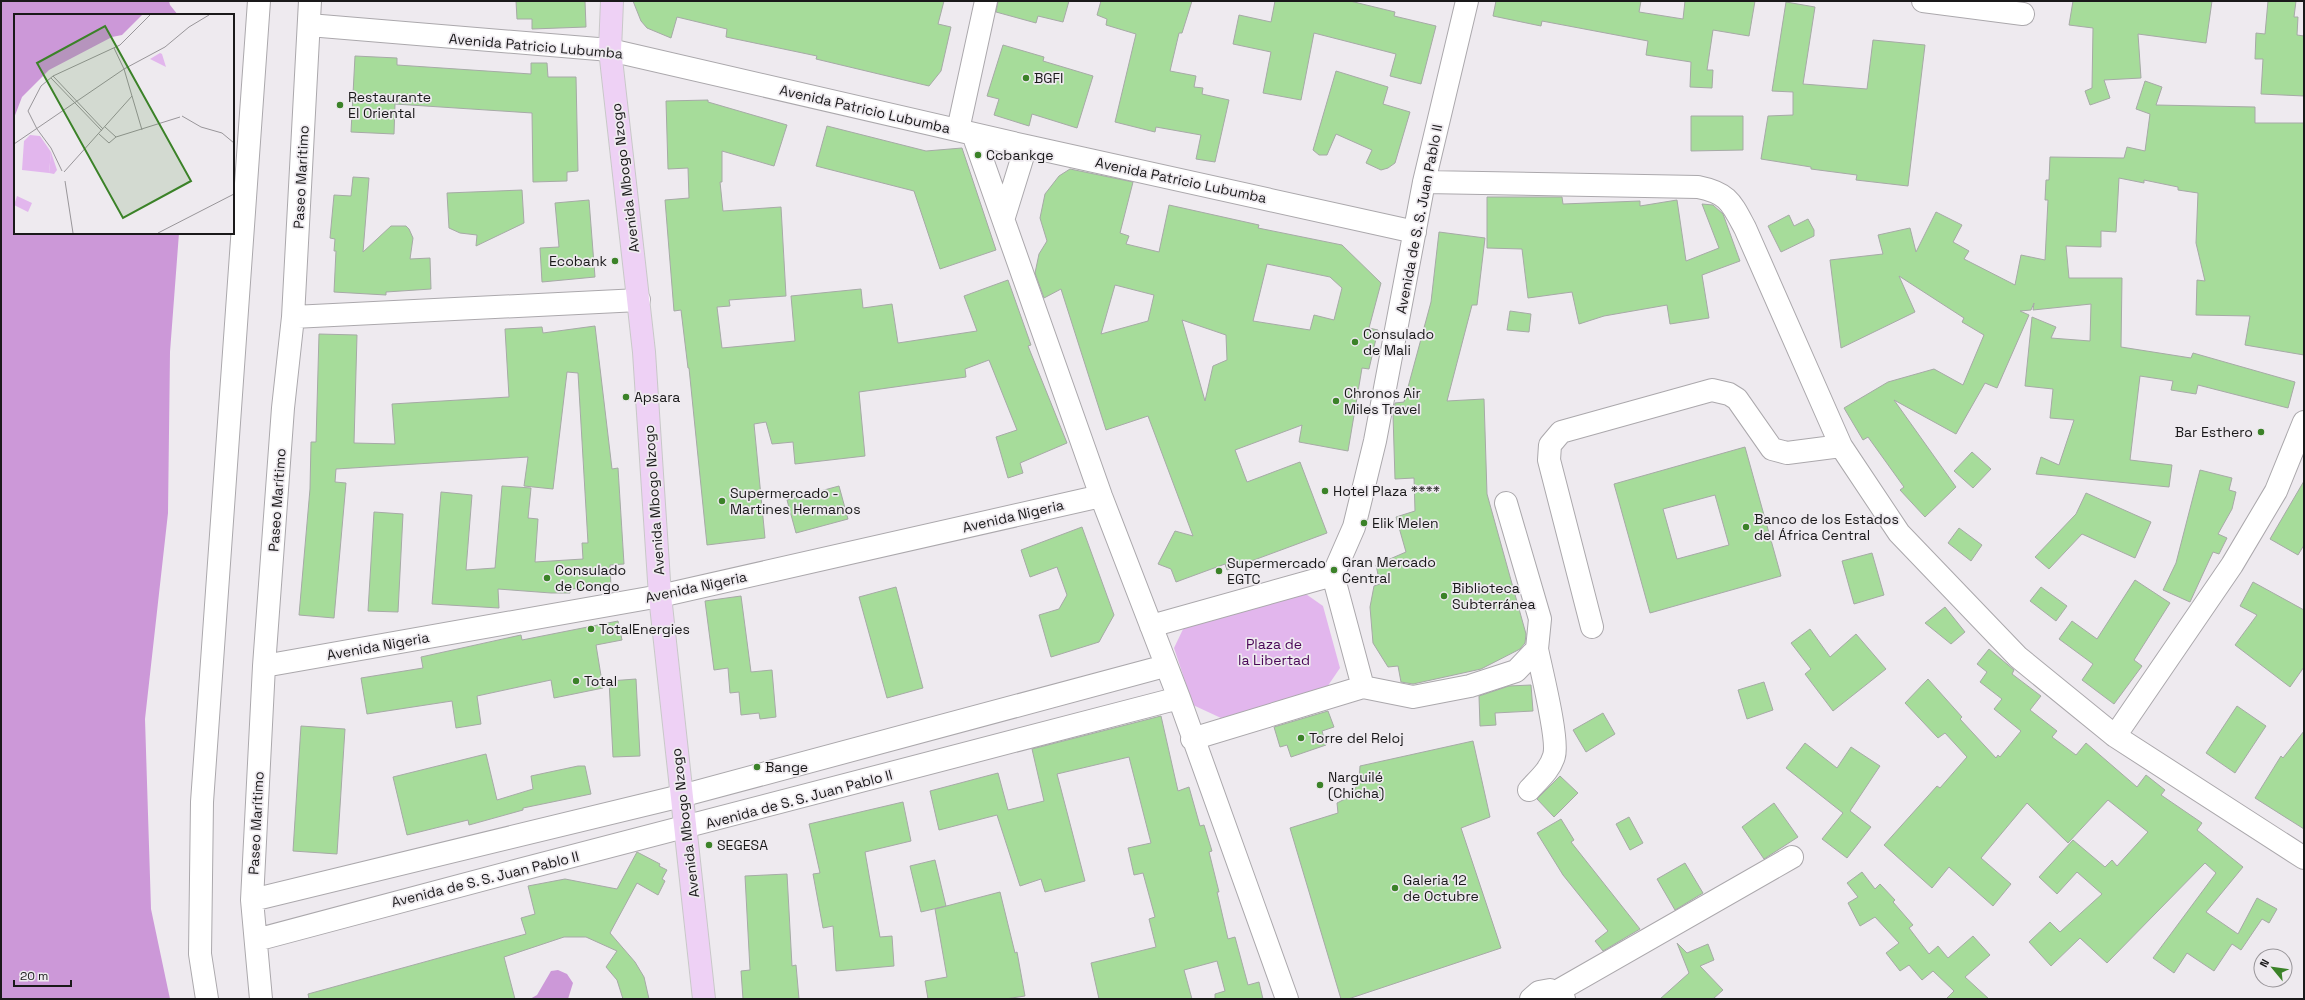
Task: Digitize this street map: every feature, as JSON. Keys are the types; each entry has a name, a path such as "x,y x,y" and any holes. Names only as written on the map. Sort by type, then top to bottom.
{"main road":[{"name":"Avenida Mbogo Nzogo","path":"612,1 610,50 639,300 660,596 682,796 687,828 704,999"}],"street":[{"path":"207,999 200,954 202,802 259,1"},
{"name":"Paseo Marítimo","path":"261,999 252,900 264,666 283,408 293,317 310,1"},
{"path":"986,1 966,132 1004,217 1101,496 1165,666 1179,698 1192,739 1287,999"},
{"name":"Avenida de S. S. Juan Pablo II","path":"1333,575 1354,526 1375,441 1424,182 1467,1"},
{"path":"1935,2 2023,14"},
{"name":"Avenida Patricio Lubumba","path":"309,25 610,50 1026,146 1415,232"},
{"path":"1004,217 1026,146"},
{"path":"1424,182 1698,187 1718,191 1728,199 1745,228 1841,446 1899,533 2018,657 2115,736 2304,858"},
{"path":"293,317 639,300"},
{"path":"1592,627 1549,460 1550,445 1561,432 1712,390 1729,394 1737,399 1772,449 1787,453 1841,446"},
{"path":"2115,736 2232,565 2276,491 2304,422"},
{"name":"Avenida Nigeria","path":"264,666 660,596 1101,496"},
{"path":"1506,503 1540,619 1537,649 1554,736 1555,754 1547,772 1529,790"},
{"path":"1151,626 1333,575 1363,687"},
{"path":"1192,739 1363,687 1413,697 1470,686 1516,672 1537,649"},
{"path":"252,900 682,796 1165,666"},
{"name":"Avenida de S. S. Juan Pablo II","path":"256,940 1179,698"},
{"path":"471,846 481,880"},
{"path":"1531,999 1539,992 1550,990 1560,996 1792,858"}],"green space":[{"name":"Plaza de la Libertad","path":"1303,592 1323,606 1340,668 1325,690 1221,718 1193,705 1174,648 1185,625"}],"shaded area":[{"path":"1,1 169,1 170,5 177,14 14,14 14,234 179,234 170,352 168,513 145,719 151,909 170,999 1,999"},
{"path":"558,970 567,974 573,983 568,999 530,999 537,995 551,971"}],"building":[{"path":"516,1 585,1 586,27 532,29 532,19 517,19"},
{"path":"633,1 944,1 938,24 951,27 941,71 929,86 816,59 817,56 726,37 727,29 677,17 671,38 647,28 641,21"},
{"path":"998,1 1069,1 1063,22 1038,16 1036,23 996,12"},
{"path":"1101,1 1192,1 1182,33 1179,33 1170,71 1196,76 1194,87 1203,88 1202,94 1229,100 1215,162 1196,159 1201,135 1156,127 1155,132 1115,122 1136,34 1106,25 1107,19 1097,15"},
{"path":"1275,1 1350,1 1395,12 1394,16 1436,26 1421,84 1390,76 1396,54 1314,33 1301,100 1263,93 1271,52 1233,44 1239,15 1271,22"},
{"path":"1496,1 1641,1 1639,12 1683,19 1685,1 1755,1 1749,36 1713,30 1707,70 1713,70 1712,88 1690,87 1691,62 1646,55 1648,41 1542,21 1541,26 1493,16"},
{"path":"2073,1 2212,1 2206,43 2138,34 2141,78 2104,80 2110,98 2090,105 2085,91 2092,88 2093,28 2069,25"},
{"path":"2268,1 2296,1 2294,17 2298,17 2297,35 2304,36 2304,96 2261,94 2263,59 2255,59 2256,33 2265,34"},
{"path":"1786,2 1815,7 1803,84 1867,89 1873,40 1925,45 1908,186 1856,180 1857,175 1811,169 1811,167 1761,159 1768,116 1793,115 1793,92 1772,91"},
{"path":"1003,45 1044,57 1043,61 1093,76 1077,128 1032,114 1029,126 994,115 999,99 987,96"},
{"path":"355,56 397,58 397,65 531,74 531,63 547,63 548,77 576,77 578,171 567,172 567,181 533,182 532,113 395,104 394,134 351,132"},
{"path":"1336,71 1388,87 1383,104 1410,112 1395,163 1388,168 1381,170 1366,163 1372,150 1336,134 1327,155 1319,155 1313,150"},
{"path":"2145,81 2162,87 2156,105 2255,107 2255,123 2304,123 2304,355 2245,345 2250,316 2196,315 2197,280 2205,281 2196,243 2198,193 2178,190 2178,187 2144,180 2144,183 2119,178 2116,232 2101,231 2101,247 2066,246 2069,278 2122,278 2121,347 2191,358 2193,353 2295,382 2288,408 2198,385 2196,394 2171,390 2173,381 2140,376 2130,460 2172,465 2169,487 2036,474 2041,457 2059,465 2074,420 2050,418 2053,389 2025,386 2032,317 2056,327 2051,338 2090,341 2091,304 2033,310 2034,303 2031,310 2020,311 2029,315 1997,388 1985,383 1956,434 1894,400 1956,487 1925,517 1900,490 1904,487 1868,437 1863,440 1844,408 1888,382 1934,369 1963,385 1984,335 1962,322 1964,318 1899,276 1915,312 1841,348 1830,260 1883,254 1878,235 1910,228 1916,252 1936,212 1962,225 1953,242 1969,251 1964,259 2015,285 2021,255 2045,260 2048,200 2045,200 2046,180 2049,180 2050,157 2124,158 2127,147 2145,151 2150,114 2136,109"},
{"path":"708,100 708,102 787,125 774,166 722,151 722,182 720,182 723,211 781,207 786,296 729,300 730,306 717,307 722,348 795,341 791,296 861,289 863,308 892,304 898,343 977,331 964,296 1008,280 1031,345 1028,346 1067,443 1020,463 1023,473 1008,478 996,437 1017,430 989,360 965,369 966,377 859,392 865,456 795,464 793,442 772,444 766,422 754,424 765,538 707,545 689,368 681,310 674,311 665,200 689,198 688,168 668,169 666,101"},
{"path":"1691,116 1743,116 1743,150 1691,151"},
{"path":"827,126 926,151 962,148 996,250 940,269 914,191 816,166"},
{"path":"1070,169 1133,182 1120,233 1129,236 1126,244 1159,252 1169,205 1259,225 1258,228 1342,245 1381,283 1369,328 1378,330 1369,369 1362,368 1348,451 1299,442 1302,425 1235,450 1247,482 1300,462 1327,533 1227,570 1225,564 1176,582 1171,569 1158,564 1175,531 1193,536 1148,416 1106,430 1061,289 1044,298 1035,273 1039,254 1047,241 1040,218 1045,194 1059,176","holes":["1267,264 1330,277 1342,288 1334,320 1314,315 1310,330 1253,321","1115,285 1154,295 1148,321 1101,334","1182,320 1226,335 1227,360 1213,366 1205,401"]},
{"path":"353,177 369,178 363,252 391,226 406,226 413,238 410,259 430,258 431,289 386,292 386,295 334,292 336,251 334,251 335,239 330,238 334,195 351,196"},
{"path":"522,190 524,223 476,246 477,235 460,233 449,228 447,193"},
{"path":"1487,197 1562,197 1563,204 1640,201 1640,206 1677,200 1686,261 1719,248 1702,204 1713,205 1723,214 1740,261 1702,275 1709,318 1670,324 1667,305 1604,316 1579,324 1572,292 1528,298 1522,249 1487,248"},
{"path":"589,200 595,277 542,282 540,248 559,247 555,203"},
{"path":"1789,215 1794,226 1808,219 1814,230 1814,236 1781,252 1768,226"},
{"path":"1439,232 1485,238 1477,305 1472,305 1447,401 1484,399 1487,494 1526,634 1525,643 1520,649 1481,669 1413,684 1401,682 1398,666 1388,667 1373,643 1370,607 1374,586 1380,584 1376,565 1406,552 1396,517 1415,511 1414,478 1395,479 1393,415 1395,403 1404,402 1431,302"},
{"path":"1510,311 1531,314 1529,332 1507,330"},
{"path":"595,326 612,469 618,468 624,564 610,565 611,587 570,589 570,593 498,589 499,608 432,604 441,492 472,495 466,570 495,568 502,486 531,488 528,518 538,519 535,562 583,559 582,543 588,543 578,373 567,372 553,489 524,486 528,457 336,469 335,482 346,483 334,618 299,615 310,489 311,442 316,442 319,334 357,335 354,443 395,444 392,404 509,397 505,329 542,327 543,333"},
{"name":"Banco de los Estados del África Central","path":"1745,447 1781,576 1650,613 1614,484","holes":["1715,495 1729,545 1677,559 1663,509"]},
{"path":"1972,452 1991,469 1973,488 1954,471"},
{"path":"2200,470 2232,478 2229,490 2236,492 2232,509 2218,534 2227,538 2219,554 2213,552 2190,602 2163,590 2176,563"},
{"path":"2304,481 2304,545 2298,555 2270,539"},
{"path":"839,486 848,519 796,533 787,500"},
{"path":"2086,493 2151,522 2135,558 2082,534 2049,569 2035,557 2076,514"},
{"path":"374,512 403,514 398,612 368,611"},
{"path":"1082,527 1114,615 1099,642 1051,657 1039,615 1059,609 1067,595 1057,567 1030,577 1021,550"},
{"path":"1959,528 1982,545 1971,561 1948,543"},
{"path":"1872,553 1884,595 1854,604 1842,561"},
{"path":"2135,580 2170,603 2134,660 2142,666 2114,704 2082,680 2093,664 2059,639 2072,621 2097,639"},
{"path":"2253,582 2304,610 2304,667 2290,687 2235,645 2257,615 2240,606"},
{"path":"896,587 923,688 887,698 859,597"},
{"path":"2041,587 2067,606 2056,621 2030,601"},
{"path":"741,596 751,672 772,670 776,717 760,719 759,713 741,715 739,692 730,693 728,668 714,670 705,601"},
{"path":"1945,607 1965,632 1951,644 1925,623"},
{"path":"618,621 622,640 596,645 603,688 554,698 551,680 477,696 481,724 456,728 452,701 367,714 361,678 423,668 421,657 521,635 522,640"},
{"path":"1810,629 1830,657 1856,634 1886,669 1833,711 1805,674 1811,669 1791,643"},
{"path":"1989,649 2014,670 2012,674 2041,696 2030,710 2057,731 2052,737 2076,755 2086,743 2137,787 2146,775 2165,790 2161,795 2202,823 2197,830 2243,867 2206,912 2238,934 2257,898 2277,909 2269,923 2262,919 2241,950 2232,944 2214,971 2187,953 2174,973 2153,958 2216,873 2205,863 2107,963 2080,938 2051,966 2029,942 2050,922 2060,932 2102,894 2077,872 2057,894 2039,877 2073,840 2105,867 2112,860 2117,866 2148,832 2108,800 2068,843 2027,803 1981,858 2011,884 1993,906 1949,867 1932,888 1884,845 1937,786 1940,788 1967,757 1945,733 1938,738 1905,703 1928,679 1962,717 1960,719 1996,758 1998,755 2000,757 2021,731 1994,709 2002,699 1980,682 1987,672 1977,664"},
{"path":"636,679 640,756 613,757 609,681"},
{"path":"1764,682 1773,710 1747,719 1738,690"},
{"path":"1531,685 1533,711 1495,713 1496,725 1480,726 1479,696 1509,686"},
{"path":"2237,706 2266,726 2235,773 2206,753"},
{"name":"Torre del Reloj","path":"1328,711 1334,727 1322,731 1326,745 1291,757 1287,745 1280,747 1274,727"},
{"path":"1603,713 1615,734 1586,752 1573,730"},
{"path":"1161,716 1178,791 1189,787 1200,826 1204,825 1212,851 1209,852 1219,892 1217,892 1228,939 1235,937 1248,985 1259,982 1263,999 1215,999 1215,994 1225,991 1217,961 1184,970 1192,999 1099,999 1091,963 1156,947 1149,919 1155,917 1143,873 1134,875 1128,848 1151,843 1129,757 1057,774 1085,881 1045,892 1041,879 1020,886 997,815 939,830 930,791 998,773 1008,810 1044,801 1032,749"},
{"path":"301,726 345,729 337,854 293,851"},
{"path":"2304,731 2304,829 2255,798 2281,756 2283,758"},
{"name":"Galeria 12 de Octubre","path":"1473,741 1490,817 1461,828 1501,948 1348,999 1341,999 1290,828 1338,813 1337,803 1349,797 1359,783 1360,766"},
{"path":"1805,743 1837,768 1851,747 1880,766 1850,811 1871,827 1847,858 1822,839 1843,813 1786,768"},
{"path":"486,754 497,800 533,789 531,776 578,766 585,766 591,794 523,808 523,810 469,825 468,820 407,835 393,777"},
{"path":"1560,776 1578,793 1554,817 1537,799"},
{"path":"903,802 911,841 865,852 880,937 892,936 894,966 836,971 833,926 823,928 813,874 820,873 809,824"},
{"path":"1774,803 1798,837 1764,859 1742,827"},
{"path":"1629,817 1643,843 1630,850 1616,824"},
{"path":"1561,819 1574,840 1571,842 1640,929 1603,951 1595,941 1608,931 1563,875 1537,833"},
{"path":"637,852 660,864 659,866 667,870 662,879 665,881 658,895 637,883 610,933 635,962 644,977 649,999 623,999 617,980 606,967 617,951 586,937 564,937 504,957 515,999 309,999 308,994 526,934 521,918 535,914 528,886 565,879 617,889"},
{"path":"935,860 946,906 921,912 910,866"},
{"path":"1685,863 1703,893 1675,910 1657,879"},
{"path":"1862,872 1875,889 1880,884 1895,900 1893,902 1913,925 1909,928 1929,954 1938,946 1948,958 1973,936 1990,955 1965,977 1989,999 1946,999 1954,991 1933,971 1922,980 1909,965 1900,971 1886,953 1899,943 1875,917 1860,926 1848,903 1858,897 1847,883"},
{"path":"787,874 792,966 796,965 799,999 743,999 741,971 750,970 745,876"},
{"path":"1000,892 1015,953 1017,952 1025,996 1005,999 928,999 925,981 947,977 935,909"},
{"path":"1677,943 1687,953 1708,944 1714,960 1700,966 1723,990 1713,999 1660,999 1689,973"}],"place":[{"name":"BGFI","path":"1026,78"},
{"name":"Restaurante El Oriental","path":"340,105"},
{"name":"Ccbankge","path":"978,155"},
{"name":"Ecobank","path":"615,261"},
{"name":"Consulado de Mali","path":"1355,342"},
{"name":"Apsara","path":"626,397"},
{"name":"Chronos Air Miles Travel","path":"1336,401"},
{"name":"Bar Esthero","path":"2261,432"},
{"name":"Hotel Plaza ****","path":"1325,491"},
{"name":"Supermercado - Martines Hermanos","path":"722,501"},
{"name":"Elik Melen","path":"1364,523"},
{"name":"Banco de los Estados del África Central","path":"1746,527"},
{"name":"Gran Mercado Central","path":"1334,570"},
{"name":"Supermercado EGTC","path":"1219,571"},
{"name":"Consulado de Congo","path":"547,578"},
{"name":"Biblioteca Subterránea","path":"1444,596"},
{"name":"TotalEnergies","path":"591,629"},
{"name":"Total","path":"576,681"},
{"name":"Torre del Reloj","path":"1301,738"},
{"name":"Bange","path":"757,767"},
{"name":"Narguilé (Chicha)","path":"1320,785"},
{"name":"SEGESA","path":"709,845"},
{"name":"Galeria 12 de Octubre","path":"1395,888"}]}
